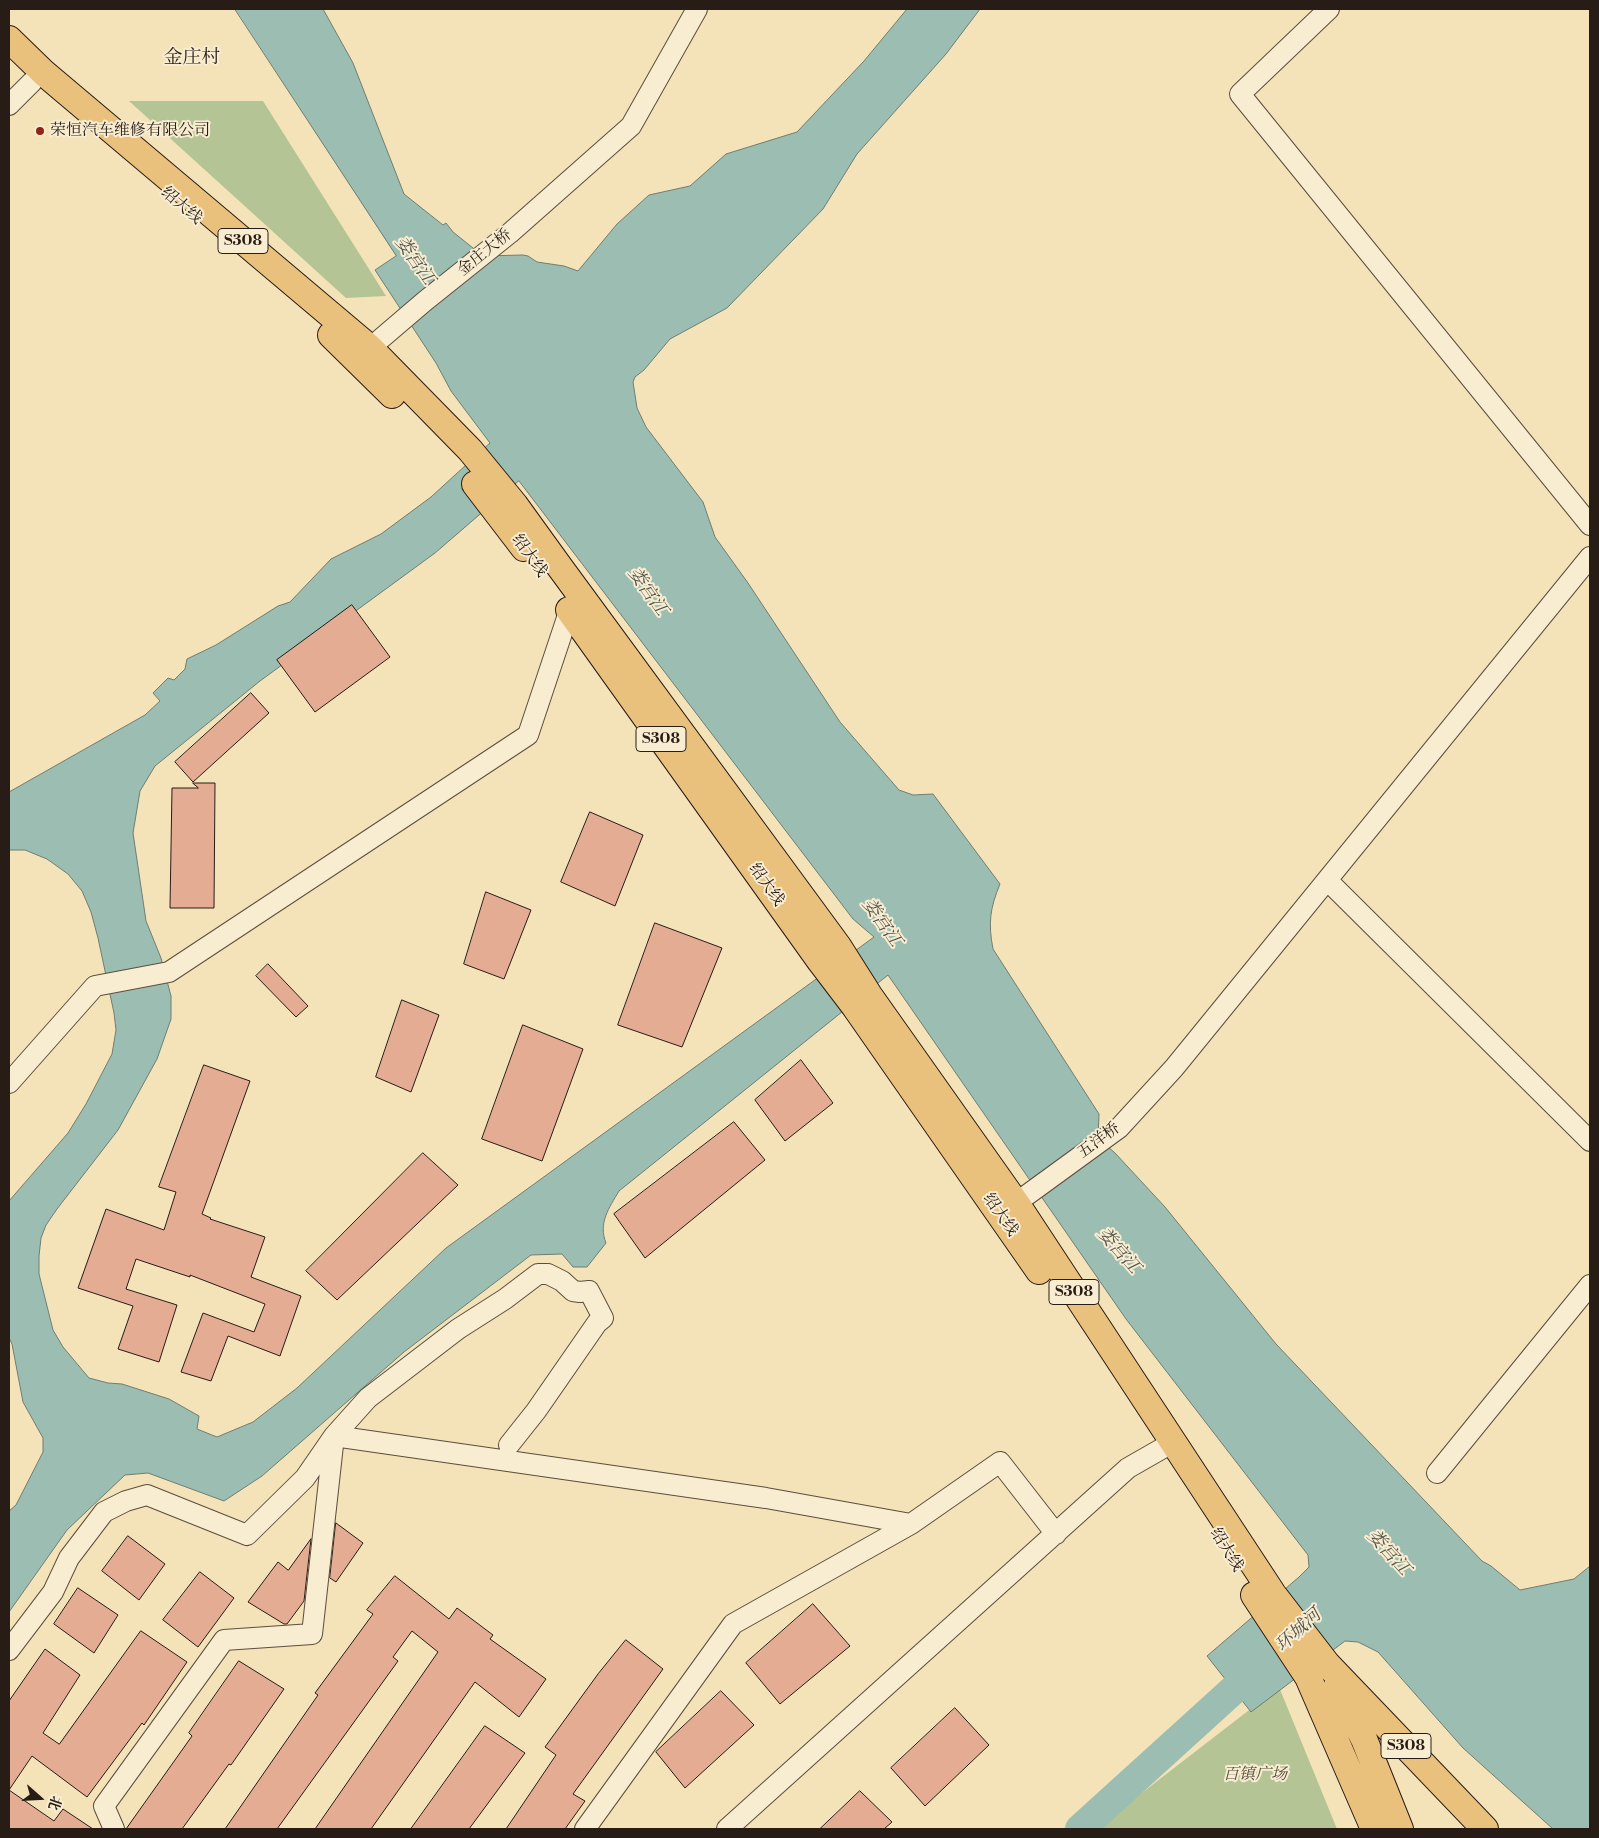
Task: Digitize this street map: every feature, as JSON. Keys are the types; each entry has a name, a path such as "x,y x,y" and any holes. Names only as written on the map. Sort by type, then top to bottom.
{"main road":[{"name":"绍大线","path":"9,39 44,73 370,348 558,566 829,953 1163,1448 1317,1670 1374,1829"},
{"name":"绍大线","path":"9,59 32,82 310,313 463,455"},
{"name":"绍大线","path":"508,510 570,612 829,953"},
{"name":"绍大线","path":"862,1001 1016,1203 1266,1599"},
{"path":"1317,1670 1364,1740 1400,1829"},
{"name":"S308","path":"1317,1670 1485,1829"}],"street":[{"name":"金庄大桥","path":"370,348 406,316 530,216 631,126 697,9"},
{"path":"1329,9 1240,94 1590,525"},
{"path":"9,105 32,82"},
{"name":"五洋桥","path":"1016,1203 1119,1128 1174,1068 1590,557"},
{"path":"9,1082 95,986 169,972 528,735 570,612"},
{"path":"1328,881 1590,1141"},
{"path":"9,1650 53,1592 69,1558 104,1512 126,1501 148,1495 247,1535 305,1478 334,1436 368,1398 458,1328 505,1299 538,1274 548,1274 562,1281 573,1291 589,1291 603,1318 597,1323 536,1411 509,1445"},
{"path":"1437,1473 1590,1285"},
{"path":"334,1436 766,1498 911,1524"},
{"path":"114,1829 104,1806 224,1640 312,1634 334,1436"},
{"path":"727,1829 1128,1468 1163,1448"},
{"path":"585,1829 733,1624 911,1524 1000,1462 1056,1534"}],"green space":[{"path":"129,101 263,101 386,296 346,298"},
{"name":"百镇广场","path":"1279,1687 1337,1829 1097,1829 1099,1826"}],"water":[{"name":"娄宫江","path":"235,9 323,9 353,63 404,194 443,225 446,223 453,232 483,256 523,255 537,262 564,266 578,271 617,224 649,195 690,186 726,154 797,132 864,61 907,9 980,9 946,54 857,154 823,209 727,308 670,339 644,370 635,377 633,382 637,408 646,427 703,502 715,537 748,583 840,722 899,790 913,795 933,794 1000,884 991,916 993,949 1099,1114 1098,1138 1115,1153 1165,1207 1276,1344 1482,1561 1520,1590 1574,1579 1590,1566 1590,1829 1553,1829 1463,1748 1378,1652 1358,1642 1345,1641 1251,1712 1207,1656 1309,1567 1308,1555 1126,1319 888,975 619,1191 608,1210 604,1222 603,1229 606,1243 587,1267 573,1267 562,1254 531,1255 404,1352 262,1476 224,1501 148,1473 125,1475 67,1530 9,1612 9,1511 16,1505 43,1452 43,1438 23,1402 12,1344 9,1338 9,1201 68,1133 86,1104 112,1054 116,1030 98,938 91,912 82,891 68,874 47,859 25,850 9,850 9,792 145,715 160,701 153,693 168,678 174,680 185,669 187,659 216,645 278,606 290,602 331,559 381,534 431,497 490,443 451,391 436,363 375,270 396,256","holes":["519,481 853,919 874,937 446,1248 297,1388 253,1422 217,1437 197,1429 199,1416 169,1399 122,1384 108,1383 89,1378 63,1347 53,1330 39,1274 41,1238 46,1225 57,1209 118,1130 157,1059 171,1019 171,996 161,958 146,921 133,833 140,791 155,766 260,681 435,553"]}],"building":[{"path":"352,605 390,657 315,712 277,660"},
{"path":"251,693 269,713 193,782 175,762"},
{"path":"193,783 215,783 214,908 170,908 172,788 198,788"},
{"path":"590,812 643,835 615,906 561,882"},
{"path":"486,892 531,910 504,979 464,964"},
{"path":"655,923 722,948 682,1047 618,1025"},
{"path":"268,964 308,1006 296,1017 256,976"},
{"path":"402,1000 439,1015 411,1092 376,1077"},
{"path":"523,1025 583,1049 542,1161 482,1139"},
{"path":"801,1060 833,1103 785,1141 755,1100"},
{"path":"204,1065 250,1081 202,1214 210,1219 265,1237 251,1277 301,1296 280,1356 228,1336 211,1381 181,1372 203,1313 254,1332 265,1304 190,1275 190,1277 136,1259 126,1289 177,1305 159,1362 118,1349 133,1306 78,1288 106,1209 164,1230 176,1192 159,1187"},
{"path":"734,1122 765,1160 645,1258 614,1214"},
{"path":"423,1153 458,1185 337,1300 306,1271"},
{"path":"336,1523 363,1543 336,1582 330,1578"},
{"path":"128,1536 165,1564 139,1600 102,1571"},
{"path":"311,1539 304,1601 287,1624 284,1624 248,1602 278,1562 288,1570"},
{"path":"200,1572 234,1598 198,1647 163,1620"},
{"path":"395,1576 449,1619 457,1608 493,1635 490,1639 546,1679 519,1717 475,1682 371,1829 315,1829 438,1652 412,1631 393,1657 398,1661 277,1829 225,1829 318,1695 315,1693 373,1614 367,1610"},
{"path":"78,1588 118,1615 94,1653 54,1624"},
{"path":"813,1604 850,1646 780,1704 746,1663"},
{"path":"141,1631 187,1662 144,1725 142,1723 87,1797 32,1756 9,1790 9,1701 45,1649 80,1675 43,1733 59,1744"},
{"path":"626,1640 663,1669 573,1794 585,1801 565,1829 506,1829 556,1755 545,1747 598,1674"},
{"path":"239,1661 284,1689 231,1765 229,1764 182,1829 126,1829 192,1736 189,1733"},
{"path":"721,1691 754,1725 685,1788 656,1752"},
{"path":"955,1708 989,1745 925,1806 891,1768"},
{"path":"485,1726 525,1753 469,1829 411,1829"},
{"path":"9,1790 54,1821 63,1809 93,1829 9,1829"},
{"path":"860,1791 892,1822 884,1829 820,1829"}],"waterway":[{"name":"环城河","path":"1080,1829 1263,1663"}],"place":[{"name":"荣恒汽车维修有限公司","path":"40,131"}],"district":[{"name":"金庄村","path":"192,58"}]}
